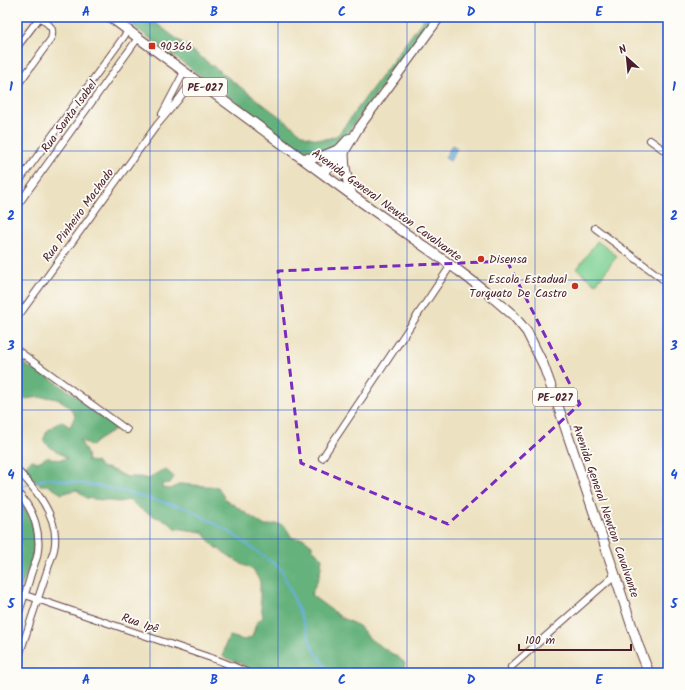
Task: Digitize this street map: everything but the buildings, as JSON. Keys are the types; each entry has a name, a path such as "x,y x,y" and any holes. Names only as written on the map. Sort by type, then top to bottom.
{"main road":[{"name":"Avenida General Newton Cavalvante","path":"110,17 353,196 471,280 513,315 527,332 543,364 638,645 649,673"},
{"path":"322,173 332,166 340,152 440,17"},
{"path":"300,157 315,158 340,152"},
{"path":"340,152 348,186 353,196"}],"street":[{"path":"17,46 40,17 52,28 53,33 51,40 17,86"},
{"name":"Rua Santa Isabel","path":"17,184 128,30"},
{"name":"Rua Santa Isabel","path":"17,206 138,38"},
{"path":"157,125 184,72"},
{"path":"157,125 179,99 193,78"},
{"name":"Rua Pinheiro Machado","path":"17,318 157,125"},
{"path":"650,140 668,153"},
{"path":"595,228 668,283"},
{"path":"322,458 451,265"},
{"path":"17,350 127,430"},
{"path":"17,470 34,487 52,519 56,536 54,550 17,662"},
{"path":"17,492 26,503 33,516 39,540 37,556 17,618"},
{"path":"510,667 615,574"},
{"name":"Rua Ipê","path":"25,595 227,664 248,673"}],"highlighted area":[{"path":"507,261 580,404 448,524 301,463 278,271"}],"green space":[{"path":"121,17 148,17 305,136 322,139 338,135 425,17 433,17 341,142 327,151 310,154 300,149"},
{"path":"597,241 617,256 596,284 577,269"},
{"path":"17,357 31,369 41,372 88,404 95,413 118,428 97,441 92,446 80,440 87,454 88,461 96,462 100,467 110,469 127,477 149,479 165,469 174,477 170,483 162,484 162,488 171,489 180,484 218,487 225,499 265,526 275,524 282,525 287,529 292,538 304,539 312,545 312,550 322,558 320,574 311,595 342,618 359,626 371,640 405,663 402,673 254,673 242,664 223,657 226,643 230,636 244,640 252,637 257,621 263,618 260,598 260,581 253,570 214,546 202,532 175,528 167,521 142,510 129,500 119,502 86,498 77,490 62,494 47,485 40,485 30,477 25,471 26,465 32,460 38,462 47,457 59,460 67,458 43,441 47,431 61,421 70,427 75,416 71,409 64,403 52,398 38,397 17,400"},
{"path":"17,497 31,520 34,537 33,553 27,573 18,594 17,594"}],"water":[{"path":"452,145 457,148 450,161 445,158"}],"waterway":[{"path":"17,488 47,478 110,488 189,509 230,532 281,569 313,648 330,673"}],"place":[{"name":"90366","path":"152,46"},
{"name":"Disensa","path":"481,259"},
{"name":"Escola Estadual Torquato De Castro","path":"575,286"}]}
